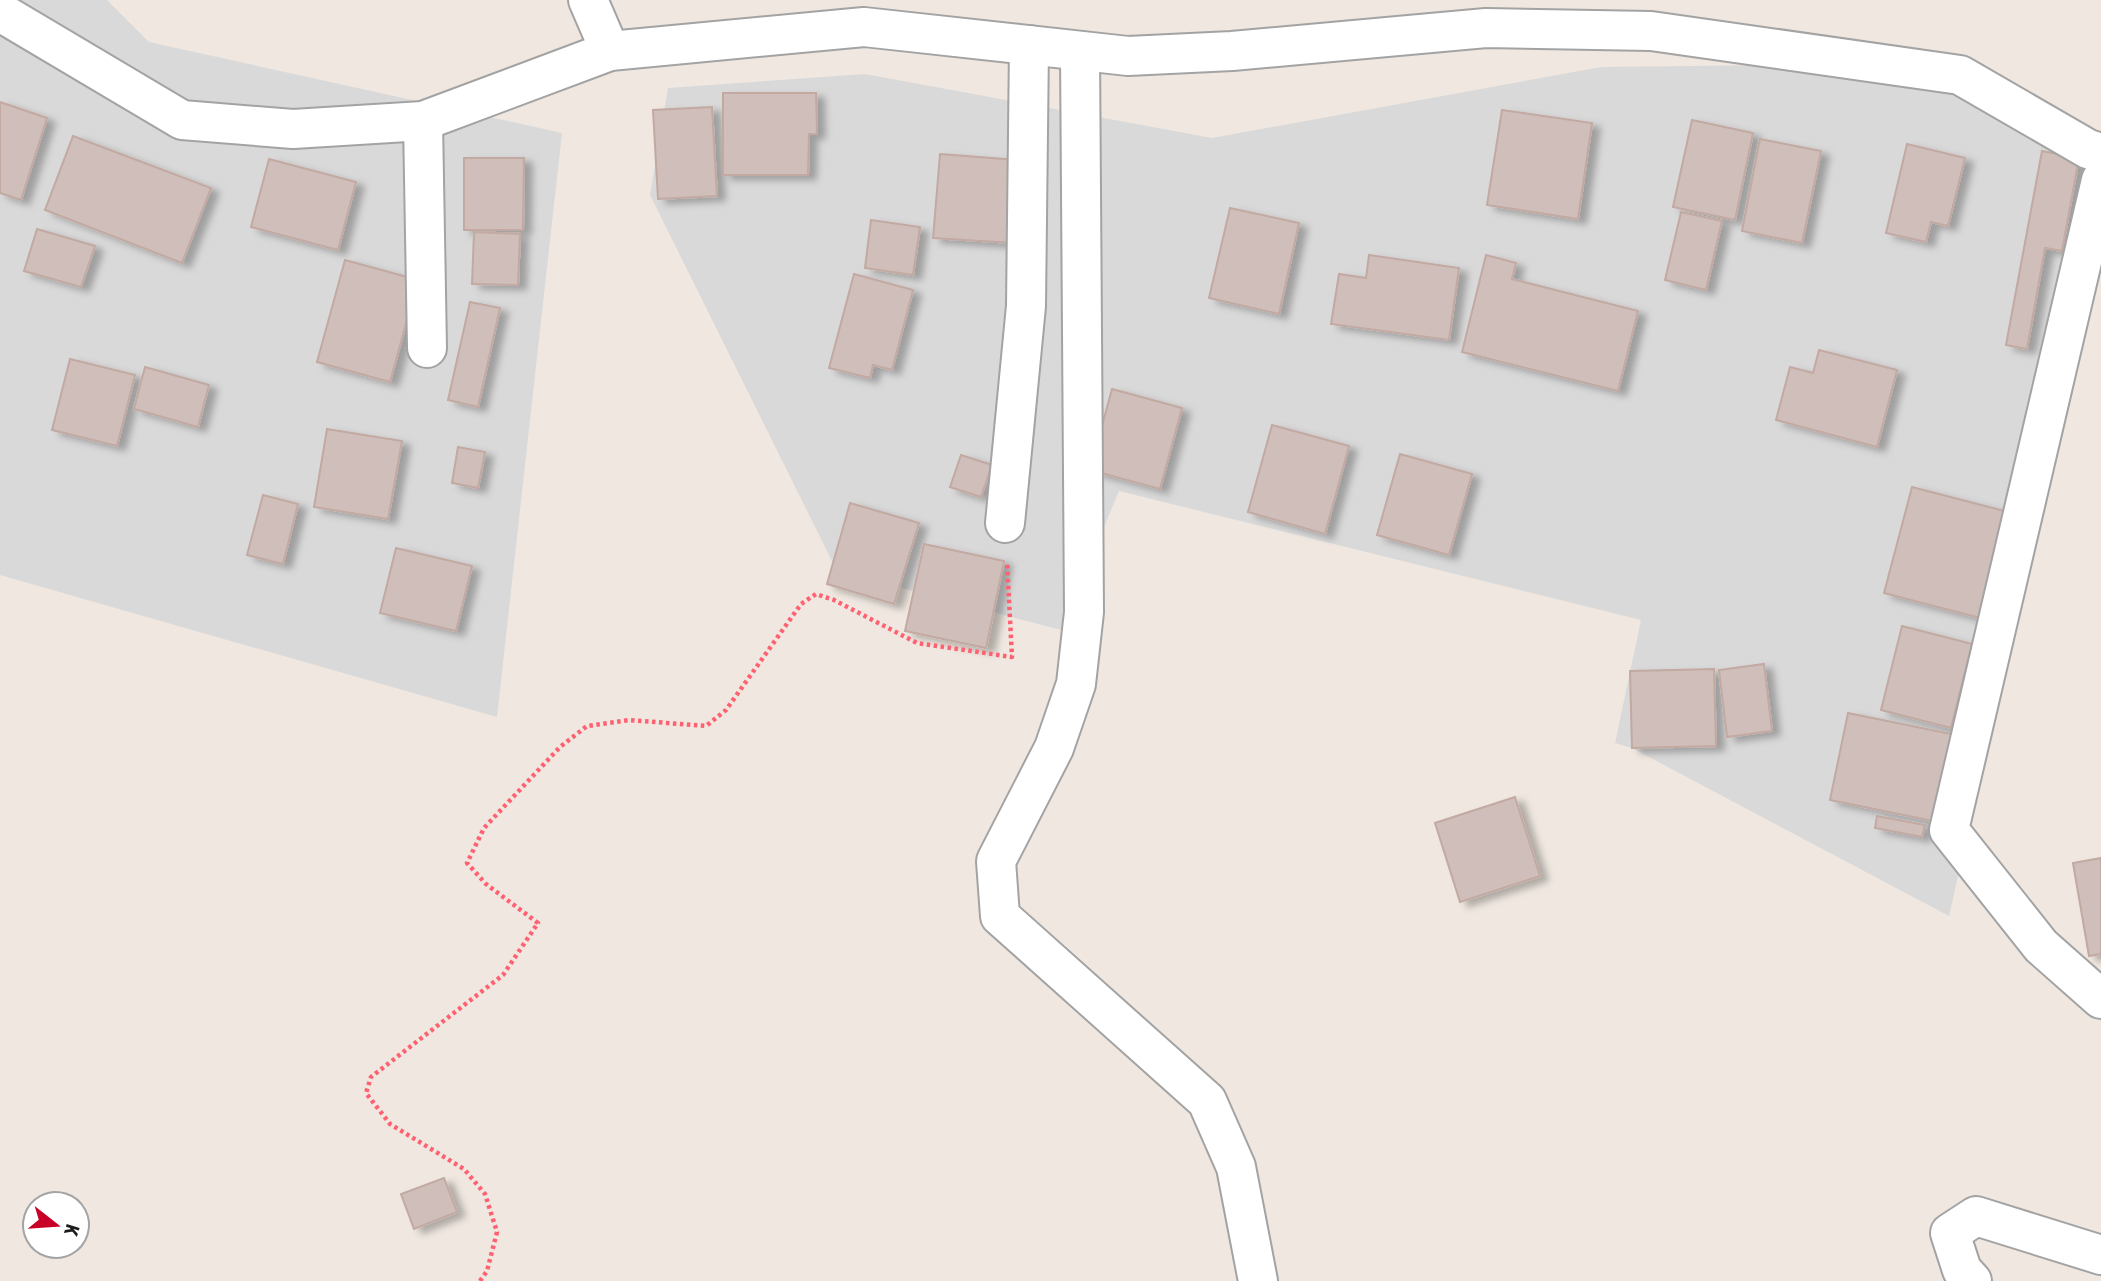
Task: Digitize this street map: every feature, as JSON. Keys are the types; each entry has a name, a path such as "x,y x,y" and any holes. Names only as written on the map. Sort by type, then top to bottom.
{"street":[{"path":"588,0 610,51"},
{"path":"0,12 182,121 293,129 423,121 610,51 864,27 1128,56 1232,51 1650,16 1961,75 2088,149 2101,153"},
{"path":"1005,523 1026,306 1029,45"},
{"path":"1080,51 1084,612 1076,684 1059,736 996,861 1000,916 1206,1101 1236,1167 1258,1281"},
{"path":"423,121 427,348"},
{"path":"2101,180 1949,830 2041,947 2101,999"},
{"path":"1972,1281 1962,1270 1950,1233 1976,1216 2101,1255"}],"path":[{"path":"480,1281 488,1271 497,1232 485,1194 464,1170 390,1124 366,1093 371,1077 503,975 538,923 486,884 467,863 484,828 560,747 587,726 629,720 705,726 726,710 801,604 816,594 834,600 917,643 1012,657 1005,523"}],"shaded area":[{"path":"0,0 107,0 149,42 562,133 497,717 0,575"},
{"path":"1982,63 2101,163 2101,246 1949,916 1632,748 1615,743 1641,620 1119,491 1061,630 837,571 650,195 668,88 865,74 1212,138 1601,67"}],"building":[{"path":"723,93 816,93 817,134 809,134 808,175 723,175"},
{"path":"0,102 47,118 21,200 0,193"},
{"path":"712,107 717,196 658,199 653,110"},
{"path":"1502,110 1592,123 1578,219 1487,205"},
{"path":"1692,120 1753,133 1735,220 1673,207"},
{"path":"73,136 211,188 182,263 45,210"},
{"path":"1760,139 1821,151 1802,243 1742,231"},
{"path":"1907,144 1965,158 1948,226 1931,222 1926,242 1886,233"},
{"path":"2042,151 2079,158 2062,251 2045,248 2027,349 2006,345"},
{"path":"940,154 1017,160 1012,243 933,238"},
{"path":"464,158 524,158 523,230 464,230"},
{"path":"269,159 356,182 338,250 251,227"},
{"path":"1230,208 1299,223 1279,314 1209,298"},
{"path":"1681,212 1722,221 1706,290 1665,280"},
{"path":"871,220 920,227 913,275 865,268"},
{"path":"37,229 95,246 81,287 24,271"},
{"path":"474,232 520,234 518,285 472,284"},
{"path":"1369,255 1459,268 1449,340 1331,324 1339,274 1366,278"},
{"path":"1486,255 1516,263 1512,279 1638,311 1618,391 1462,352"},
{"path":"345,260 418,280 390,382 317,362"},
{"path":"854,274 913,290 892,370 873,365 870,378 829,368"},
{"path":"470,302 500,308 478,407 448,400"},
{"path":"1819,350 1897,370 1877,447 1776,420 1790,367 1813,373"},
{"path":"70,359 135,375 117,446 52,430"},
{"path":"145,367 209,385 198,427 134,409"},
{"path":"1112,389 1182,408 1160,489 1090,470"},
{"path":"1272,425 1349,446 1325,534 1248,512"},
{"path":"327,429 402,441 388,519 314,507"},
{"path":"458,447 485,452 478,488 452,483"},
{"path":"1400,454 1472,474 1449,555 1377,535"},
{"path":"961,455 992,465 981,497 950,487"},
{"path":"1912,487 2012,513 1984,619 1884,593"},
{"path":"263,495 298,504 283,564 247,555"},
{"path":"850,503 919,523 894,604 827,584"},
{"path":"924,544 1004,561 986,648 905,631"},
{"path":"396,548 472,566 456,631 380,613"},
{"path":"1902,626 1972,644 1951,728 1881,710"},
{"path":"1764,664 1772,731 1727,737 1719,670"},
{"path":"1714,669 1716,746 1632,748 1630,671"},
{"path":"1848,713 1956,735 1938,822 1830,800"},
{"path":"1515,797 1540,876 1460,902 1435,823"},
{"path":"1877,816 1925,825 1922,837 1875,828"},
{"path":"2101,858 2101,954 2089,956 2073,863"},
{"path":"444,1178 457,1212 414,1229 401,1194"}]}
